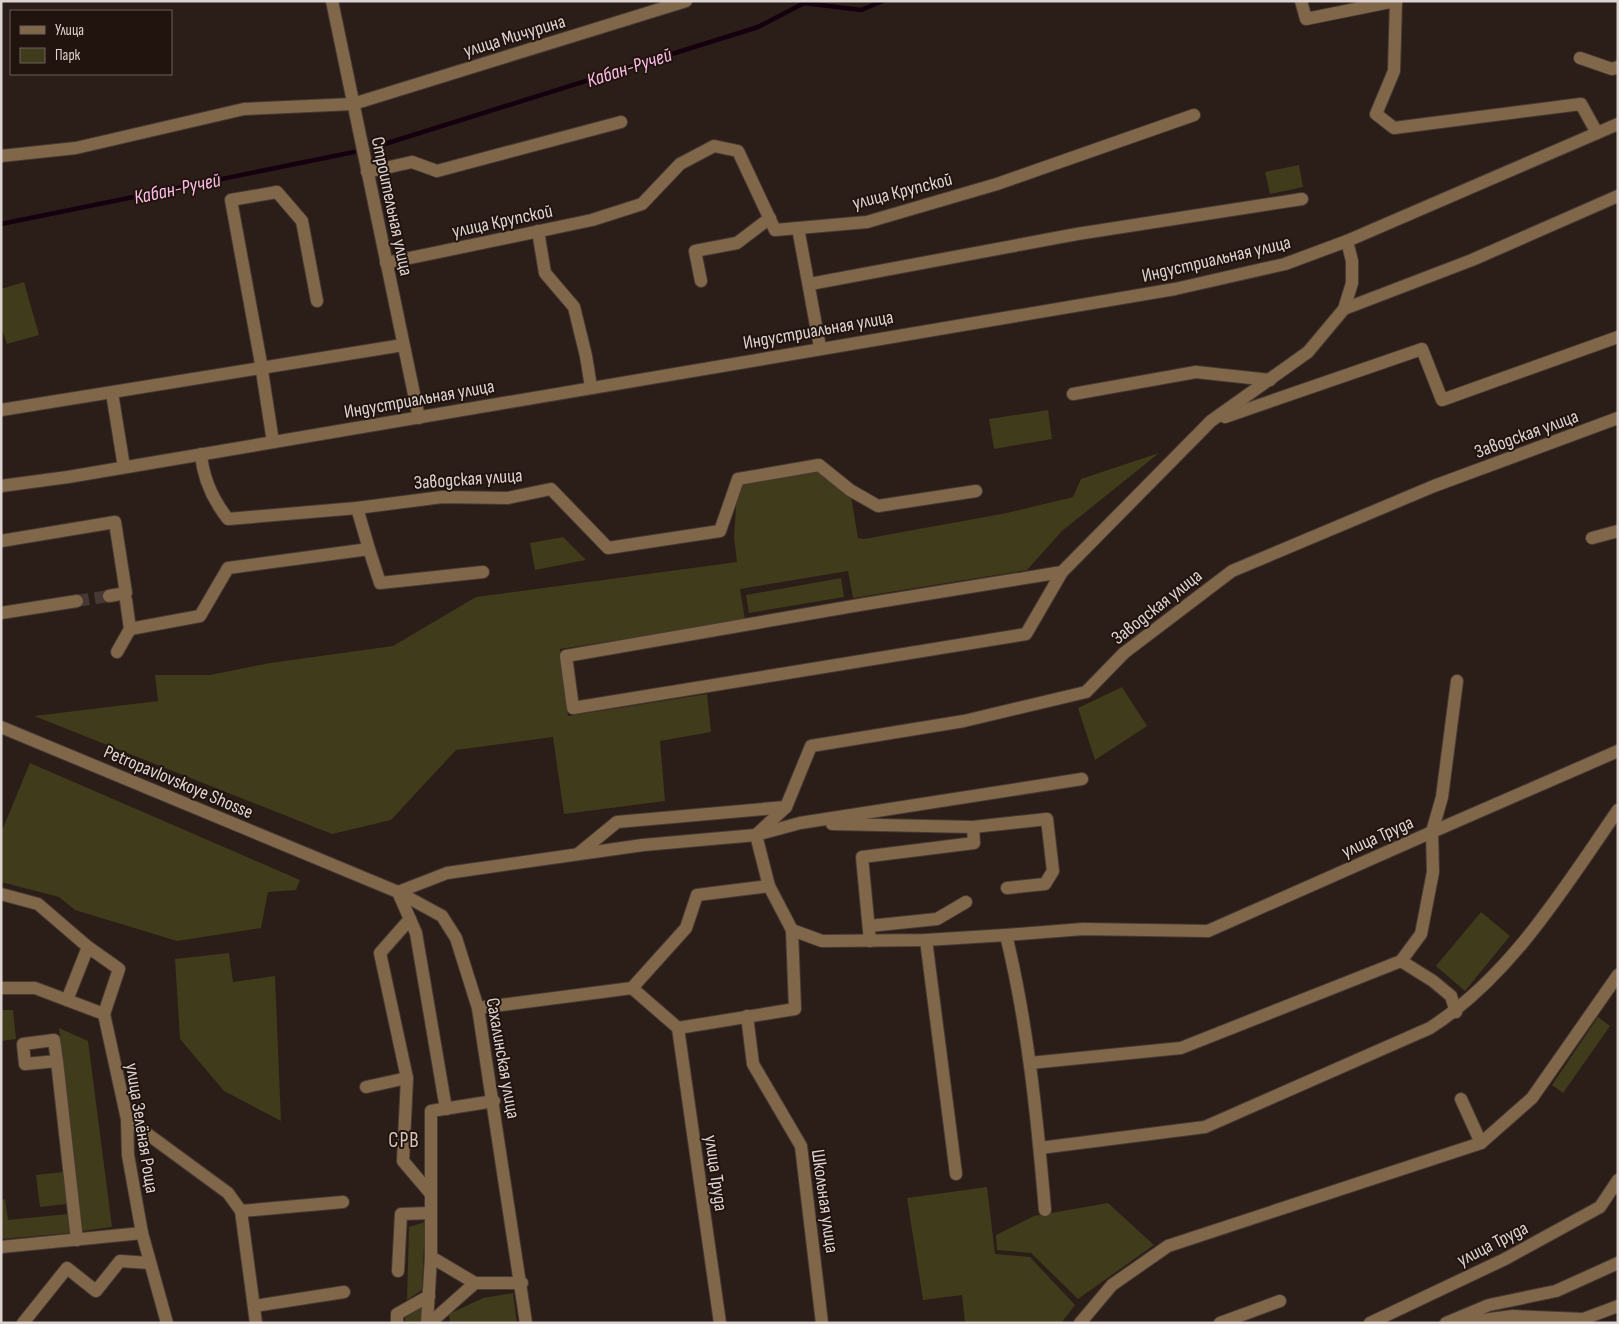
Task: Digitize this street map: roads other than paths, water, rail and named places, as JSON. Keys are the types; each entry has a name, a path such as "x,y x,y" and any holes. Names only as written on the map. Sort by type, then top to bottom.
{"street":[{"name":"Строительная улица","path":"332,1 419,418"},
{"name":"улица Мичурина","path":"1,156 76,148 244,109 353,104 686,1"},
{"path":"1301,1 1306,19 1396,1 1394,70 1376,114 1394,128 1581,104 1598,133"},
{"path":"1580,58 1612,70 1618,67"},
{"name":"улица Крупской","path":"386,262 592,220 642,204 680,164 714,146 738,152 775,230 867,222 996,184 1194,115"},
{"path":"367,172 412,162 437,171 621,122"},
{"name":"Индустриальная улица","path":"1,486 419,418 820,347 1175,288 1285,264 1347,240 1618,124"},
{"path":"273,442 231,200 277,192 302,221 317,301"},
{"path":"1344,309 1472,260 1618,196"},
{"path":"810,284 1076,234 1302,200"},
{"path":"701,281 695,251 737,243 770,218"},
{"path":"798,228 810,284 820,347"},
{"path":"538,232 545,273 574,308 586,356 591,387"},
{"path":"1062,572 566,656 573,708 1026,634 1062,572 1211,422 1308,352 1344,309 1352,282 1352,261 1347,240"},
{"path":"1211,422 1422,349 1442,400 1618,337"},
{"path":"1,410 261,370 403,345"},
{"path":"1074,394 1196,372 1270,380"},
{"path":"112,393 124,467"},
{"name":"Заводская улица","path":"756,835 786,807 811,746 964,721 1086,692 1124,653 1232,571 1434,486 1618,418"},
{"name":"Заводская улица","path":"201,454 202,469 217,505 228,519 357,508 442,497 508,498 551,489 608,548 720,531 738,479 819,465 850,490 878,506 976,491"},
{"path":"357,508 380,583 483,572"},
{"path":"1,541 115,522 126,593 109,596"},
{"path":"1592,538 1618,531"},
{"path":"130,628 200,616 228,568 369,550"},
{"path":"117,652 130,628 126,600"},
{"path":"1,613 77,601"},
{"path":"1432,832 1442,797 1457,681"},
{"name":"Petropavlovskoye Shosse","path":"1,727 342,869"},
{"path":"1432,832 1618,751"},
{"path":"446,1109 416,933 398,892 447,873 577,856 643,844 756,835 800,823 1082,780"},
{"path":"577,856 617,822 786,807"},
{"path":"1040,1148 1205,1127 1430,1028 1456,1012 1474,996 1540,921 1618,810"},
{"path":"800,823 973,828 1047,819 1053,872 1045,884 1007,888"},
{"path":"870,941 862,858 974,843 973,828"},
{"name":"улица Труда","path":"1006,935 1083,929 1208,931 1432,832 1433,872 1420,934 1401,961"},
{"path":"632,988 678,1028 796,1009 792,930 769,886 756,835"},
{"name":"Сахалинская улица","path":"342,869 398,892 442,916 456,938 478,1008 522,1283 526,1323"},
{"path":"478,1008 632,988 686,928 697,895 769,886"},
{"path":"1,894 38,904 88,947 119,969 104,1014 35,988 1,988"},
{"path":"869,926 938,919 966,902"},
{"path":"410,919 380,952 407,1078 403,1161 431,1194"},
{"path":"792,930 822,941 926,940 1006,935 1019,990 1030,1063 1045,1210"},
{"path":"926,940 956,1174"},
{"path":"67,1000 88,947"},
{"path":"1030,1063 1181,1048 1401,961 1433,981 1451,996 1456,1012"},
{"path":"1080,1323 1112,1285 1168,1246 1481,1143 1532,1098 1618,975"},
{"name":"улица Зелёная Роща","path":"104,1014 127,1119 128,1155 142,1233 166,1323"},
{"name":"Школьная улица","path":"747,1016 753,1064 801,1146 822,1323"},
{"name":"улица Труда","path":"678,1028 720,1323"},
{"path":"57,1061 77,1240"},
{"path":"366,1087 407,1078"},
{"path":"1461,1099 1481,1143"},
{"path":"428,1323 431,1258 431,1111 494,1101"},
{"path":"127,1119 228,1193 241,1211 256,1323"},
{"name":"улица Труда","path":"1370,1323 1506,1259 1600,1207 1618,1180"},
{"path":"241,1211 343,1202"},
{"path":"398,1271 401,1214 431,1214"},
{"path":"1,1246 142,1233"},
{"path":"431,1258 475,1283 522,1283"},
{"path":"23,1323 67,1268 96,1291 120,1261 150,1262"},
{"path":"1446,1323 1489,1305 1556,1292 1618,1263"},
{"path":"428,1323 475,1283"},
{"path":"254,1306 344,1292"},
{"path":"397,1323 397,1314 429,1296"},
{"path":"1220,1323 1280,1301"},
{"path":"1460,1323 1513,1316 1532,1320 1583,1320 1618,1306"}],"waterway":[{"name":"Кабан-Ручей","path":"375,147 758,27 804,3 861,10 883,1"},
{"name":"Кабан-Ручей","path":"1,224 354,152"}],"tunnel":[{"path":"77,601 109,596"}],"district":[{"name":"СРВ","path":"404,1140"}]}
